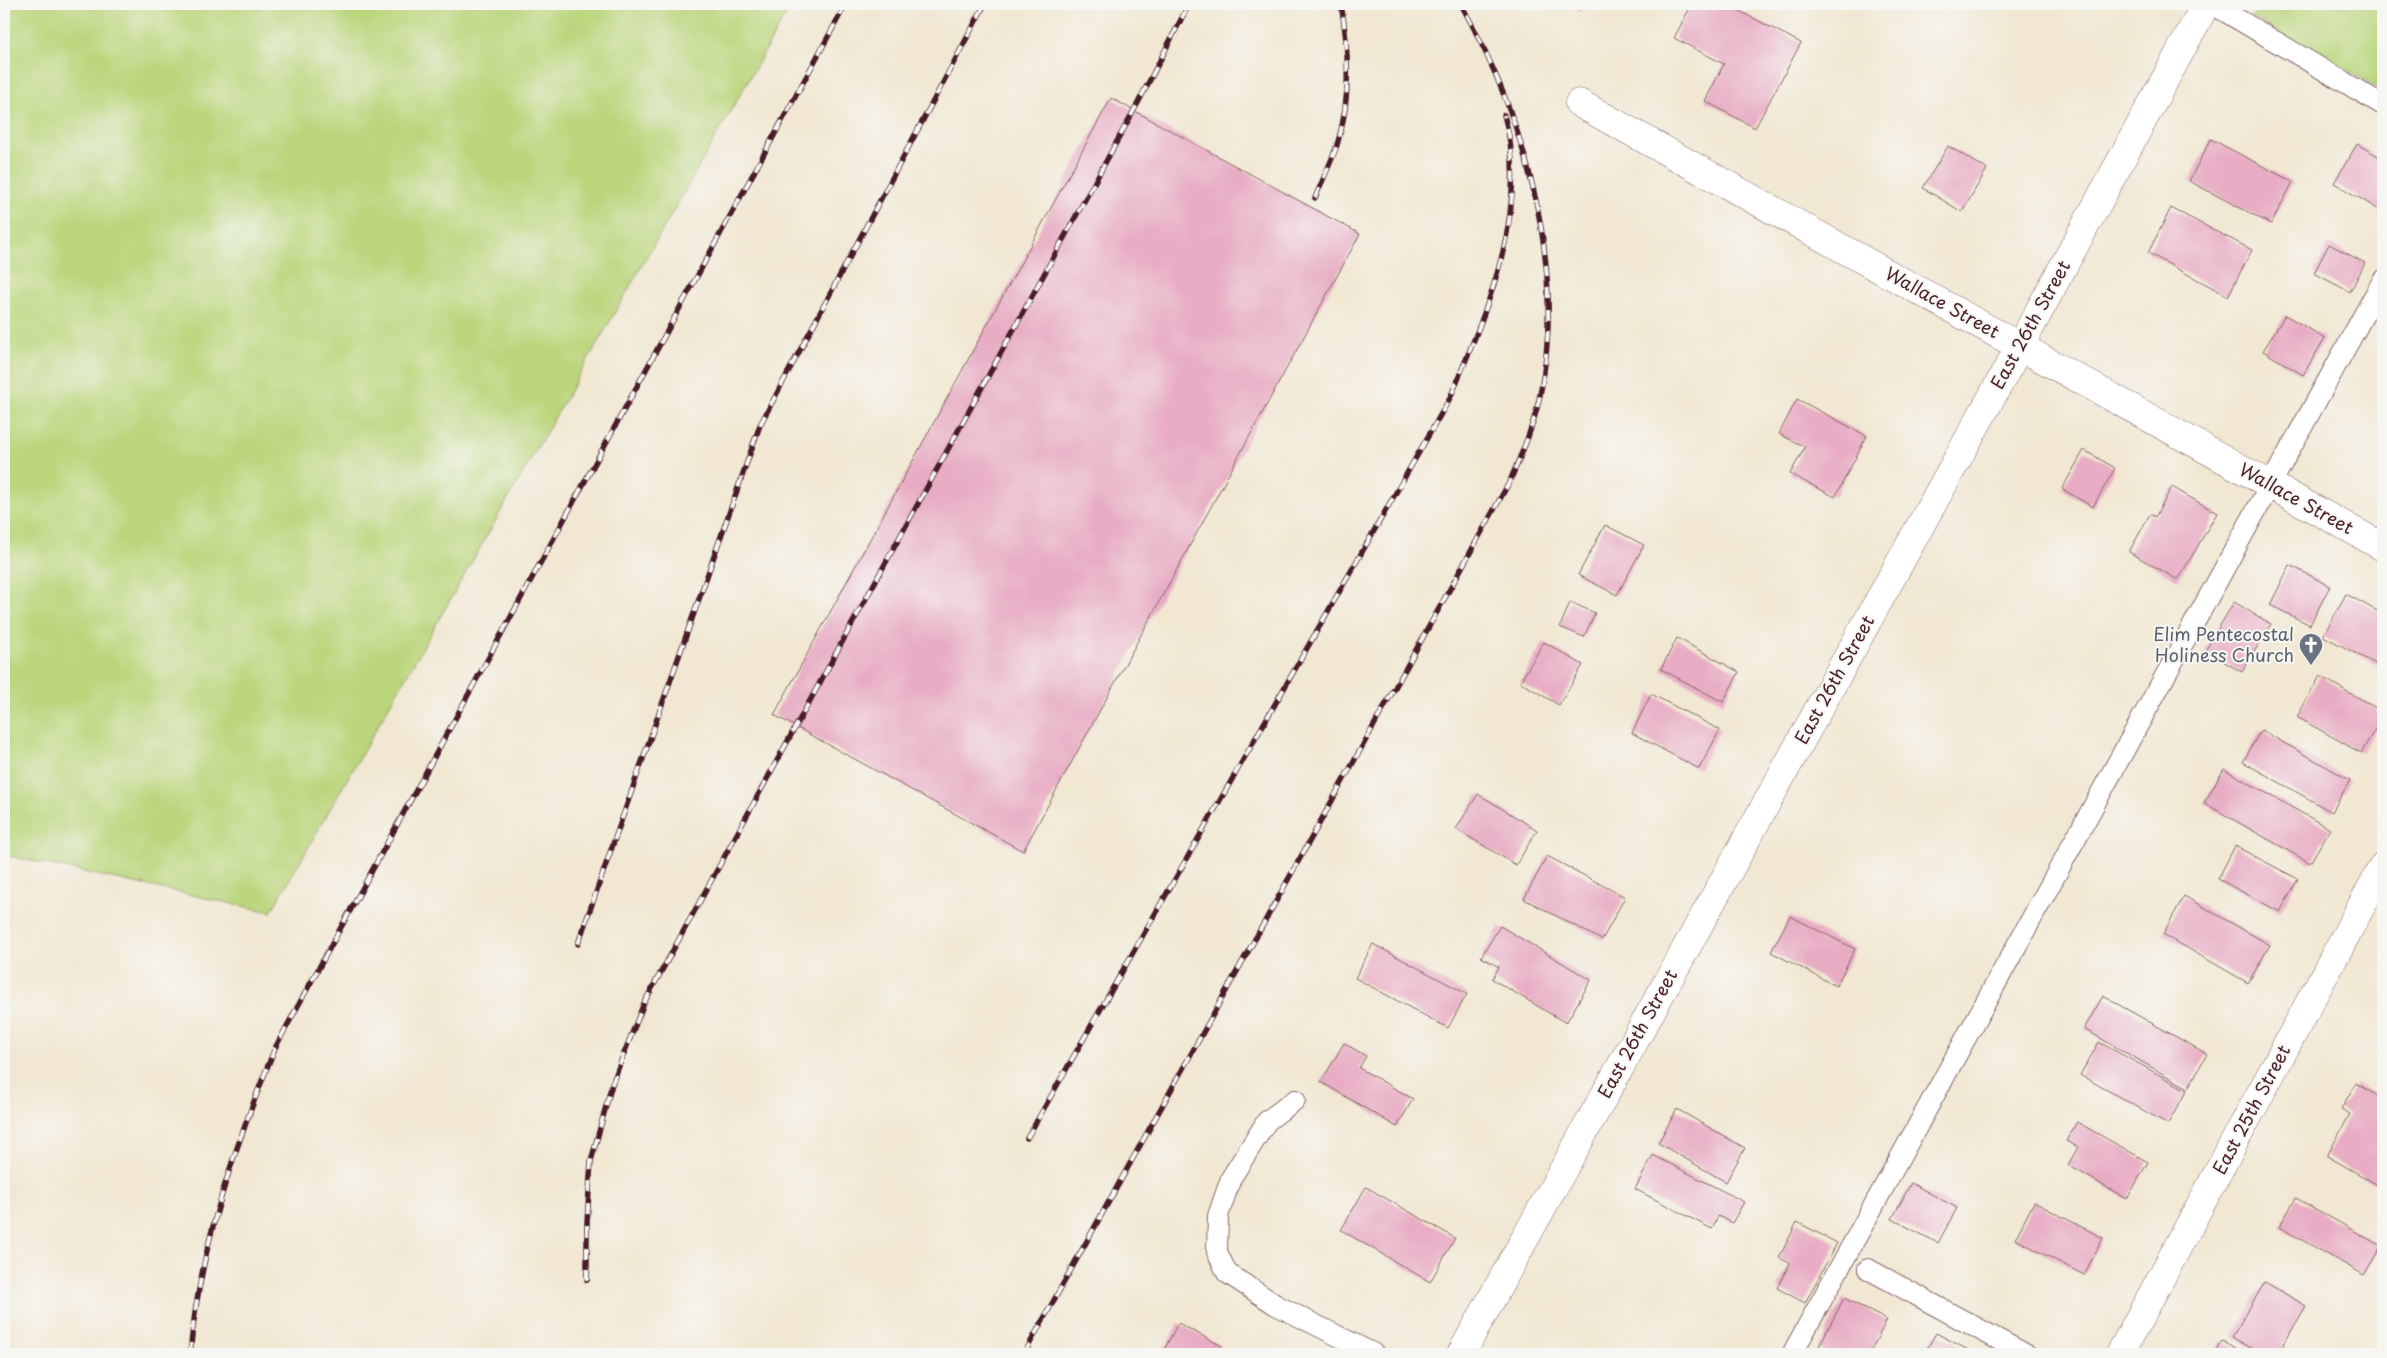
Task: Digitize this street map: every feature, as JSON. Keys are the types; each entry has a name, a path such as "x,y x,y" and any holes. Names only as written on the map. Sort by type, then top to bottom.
{"street":[{"name":"East 26th Street","path":"1461,1354 2020,346 2206,4"},
{"name":"Wallace Street","path":"1579,103 2383,547"},
{"name":"East 25th Street","path":"2120,1354 2383,866"}],"lane":[{"path":"2212,4 2383,105"},
{"path":"1792,1354 2269,484 2383,280"},
{"path":"1295,1100 1268,1122 1231,1178 1218,1216 1217,1252 1227,1273 1276,1305 1374,1354"},
{"path":"1868,1269 2025,1354"}],"green space":[{"path":"4,4 792,4 271,912 4,855"},
{"path":"2260,4 2383,4 2383,91 2252,17"}],"building":[{"path":"1569,4 1583,4 1580,10"},
{"path":"1692,4 1726,4 1801,43 1755,128 1705,101 1724,64 1674,38"},
{"path":"1111,98 1360,234 1023,851 774,715"},
{"path":"2211,139 2293,182 2271,224 2189,181"},
{"path":"2357,144 2383,159 2383,212 2334,183"},
{"path":"1948,146 1987,169 1962,212 1923,188"},
{"path":"2171,208 2252,250 2228,296 2148,253"},
{"path":"2329,244 2365,263 2350,292 2314,273"},
{"path":"2285,315 2325,338 2303,375 2263,351"},
{"path":"1797,399 1867,436 1835,497 1790,474 1805,447 1779,434"},
{"path":"2084,450 2115,468 2093,507 2062,489"},
{"path":"2172,487 2217,513 2178,580 2129,552 2150,514 2155,517"},
{"path":"1605,525 1644,545 1617,595 1578,575"},
{"path":"2290,565 2330,586 2310,625 2270,605"},
{"path":"2346,594 2383,614 2383,668 2323,636"},
{"path":"1570,602 1595,613 1584,637 1560,627"},
{"path":"2234,602 2271,624 2242,672 2205,651"},
{"path":"1677,638 1739,672 1723,702 1661,669"},
{"path":"1544,642 1583,665 1559,705 1520,682"},
{"path":"2320,676 2383,712 2383,716 2361,753 2297,717"},
{"path":"1651,694 1720,730 1699,769 1632,733"},
{"path":"2261,730 2350,780 2332,812 2243,762"},
{"path":"2224,769 2330,829 2310,863 2204,803"},
{"path":"1478,794 1537,830 1516,865 1456,829"},
{"path":"2235,846 2298,879 2280,912 2218,879"},
{"path":"1547,856 1625,897 1602,940 1524,899"},
{"path":"2184,896 2270,945 2248,983 2163,934"},
{"path":"1790,916 1855,949 1836,986 1771,952"},
{"path":"1500,926 1591,980 1566,1023 1492,979 1499,967 1481,957"},
{"path":"1373,944 1467,994 1448,1028 1355,978"},
{"path":"2103,996 2207,1054 2188,1088 2084,1029"},
{"path":"2099,1042 2187,1090 2168,1124 2080,1075"},
{"path":"1344,1043 1366,1056 1359,1068 1413,1099 1397,1127 1321,1082"},
{"path":"2356,1083 2383,1099 2383,1188 2327,1156 2350,1114 2341,1109"},
{"path":"1677,1109 1745,1148 1726,1182 1658,1143"},
{"path":"2077,1122 2148,1162 2127,1199 2068,1165 2078,1147 2066,1141"},
{"path":"1653,1155 1744,1202 1732,1223 1718,1216 1712,1229 1635,1189"},
{"path":"1911,1183 1957,1208 1938,1243 1892,1219"},
{"path":"1366,1187 1455,1238 1430,1282 1341,1230"},
{"path":"2296,1198 2381,1246 2364,1275 2279,1227"},
{"path":"2034,1202 2103,1238 2084,1275 2015,1239"},
{"path":"1797,1222 1837,1243 1805,1303 1777,1288 1790,1263 1779,1258"},
{"path":"2265,1282 2306,1306 2278,1354 2261,1354 2232,1337"},
{"path":"1844,1298 1887,1320 1869,1354 1830,1354 1818,1348"},
{"path":"1178,1323 1222,1346 1218,1354 1162,1354"},
{"path":"1936,1333 1976,1354 1924,1354"},
{"path":"2222,1341 2245,1354 2214,1354"}],"railway":[{"path":"190,1354 195,1314 210,1236 233,1160 275,1048 846,4"},
{"path":"578,944 760,425 985,4"},
{"path":"587,1280 587,1222 591,1161 612,1084 644,1003 1138,103 1189,4"},
{"path":"1315,198 1337,145 1345,111 1347,57 1341,4"},
{"path":"1024,1354 1510,481 1531,428 1540,395 1547,345 1548,295 1543,244 1534,193 1521,143 1504,95 1484,48 1461,4"},
{"path":"1027,1138 1450,398 1478,331 1501,259 1509,223 1512,187 1511,151 1504,115"}],"place":[{"name":"Elim Pentecostal Holiness Church","path":"2311,666"}]}
